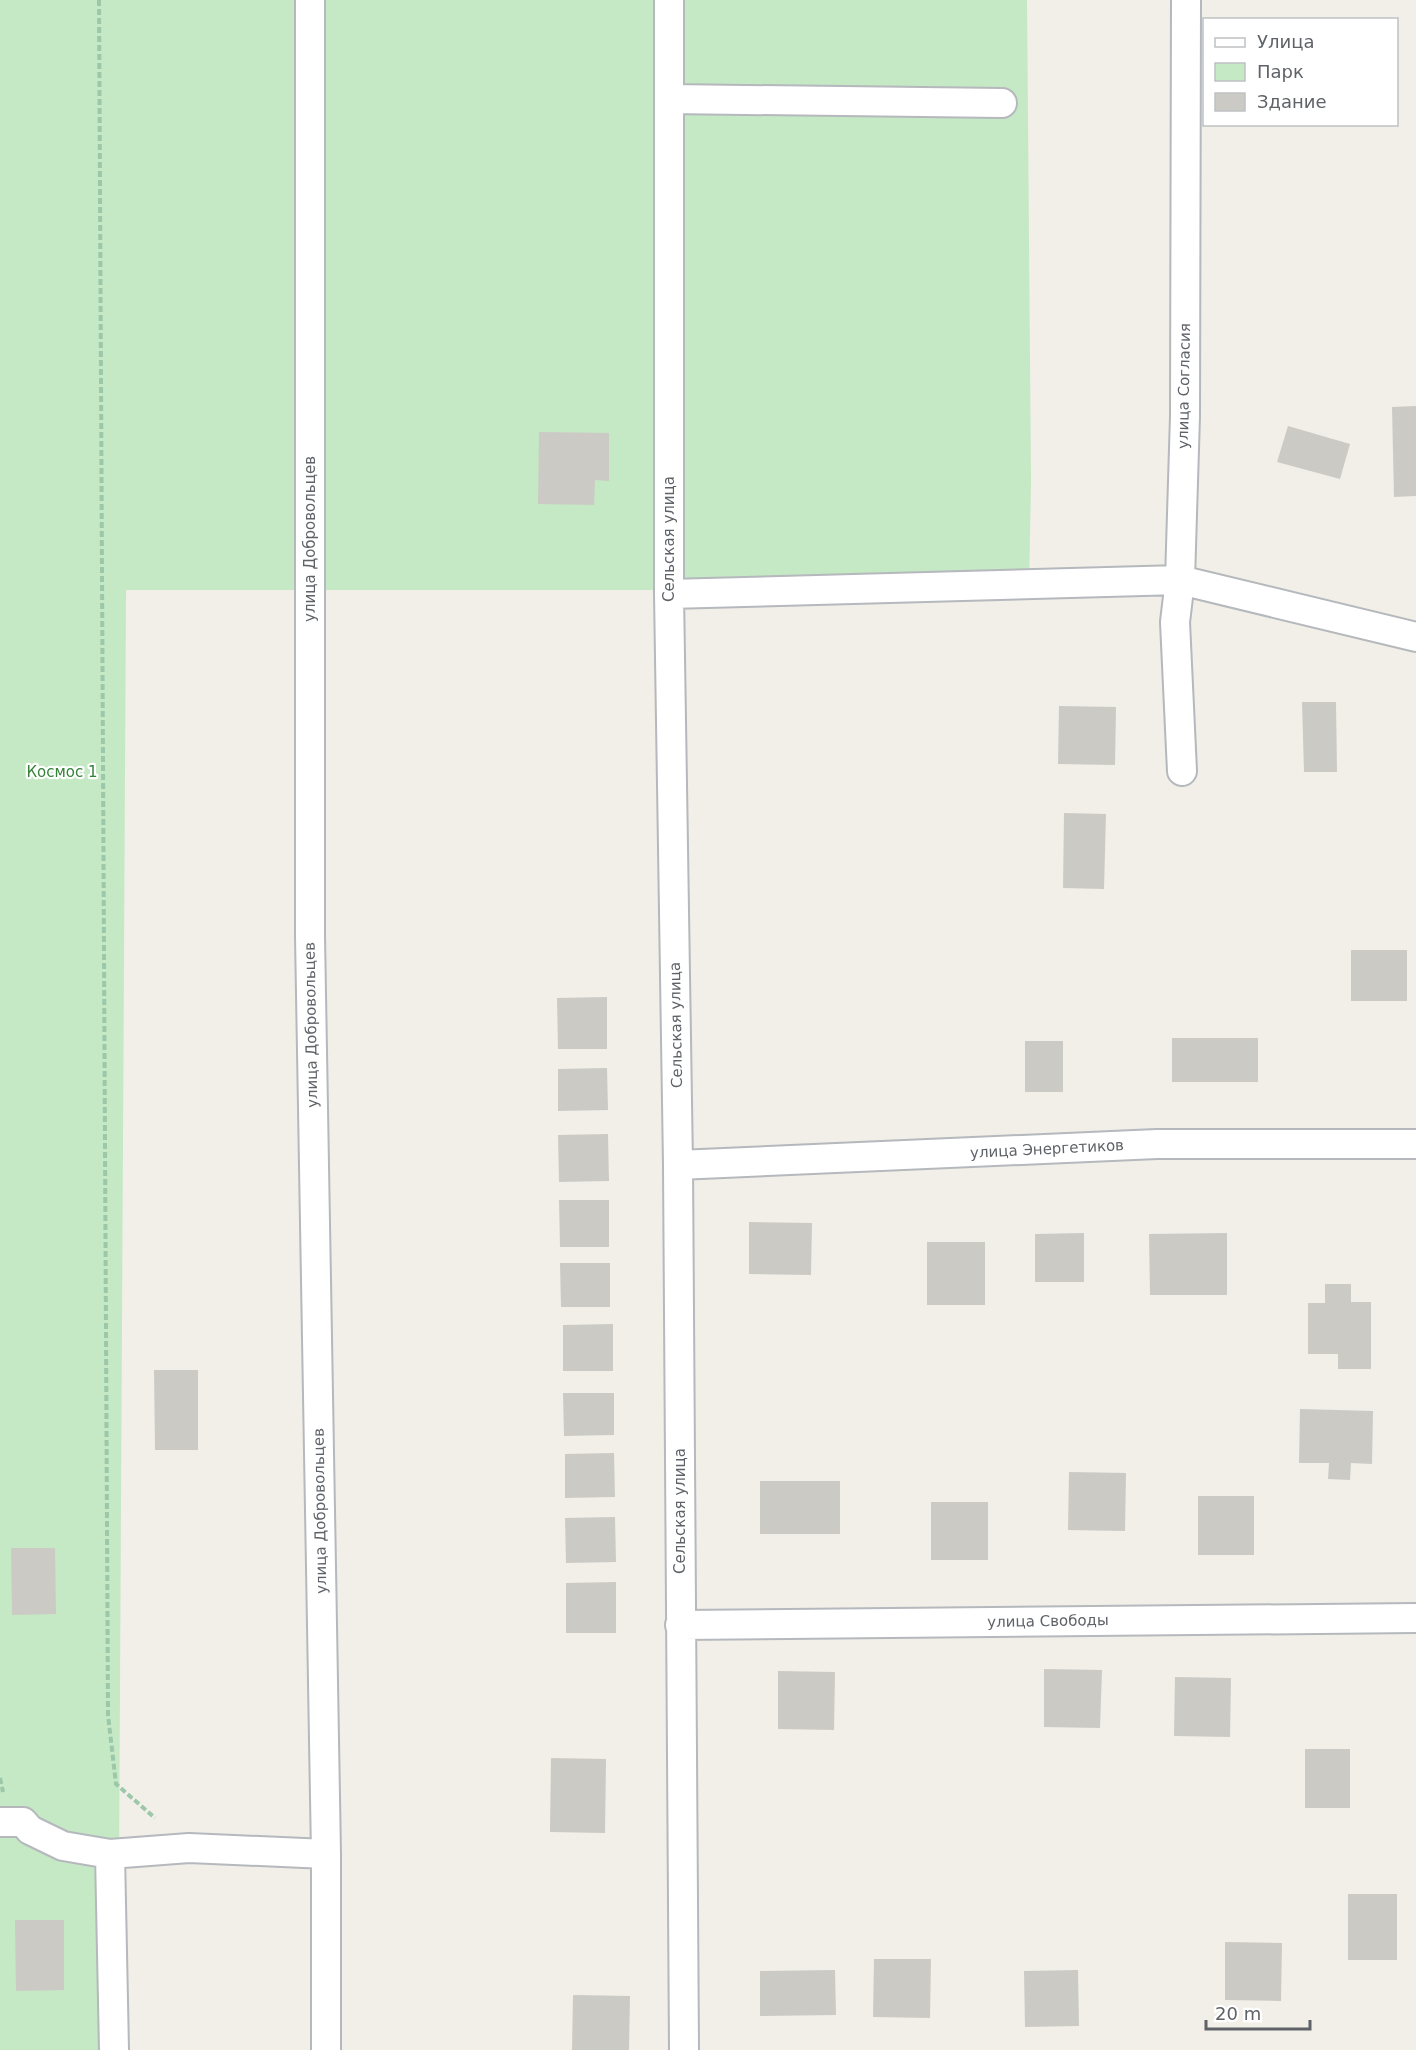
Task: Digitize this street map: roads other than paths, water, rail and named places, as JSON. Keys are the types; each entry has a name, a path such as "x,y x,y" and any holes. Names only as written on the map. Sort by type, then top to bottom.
{"street":[{"name":"улица Добровольцев","path":"310,0 310,936 326,1854 326,2050"},
{"name":"Сельская улица","path":"669,0 669,594 678,1165 684,2050"},
{"name":"улица Согласия","path":"1182,771 1175,622 1180,580 1185,416 1186,0"},
{"path":"669,99 1002,103"},
{"path":"669,594 1180,580 1416,637"},
{"name":"улица Энергетиков","path":"678,1165 1157,1144 1416,1144"},
{"name":"улица Свободы","path":"680,1625 1416,1618"},
{"path":"0,1822 23,1822 30,1830 63,1846 110,1854 189,1848 326,1854"},
{"path":"110,1854 114,2050"}],"park label":[{"name":"Космос 1","path":"62,772"}]}
